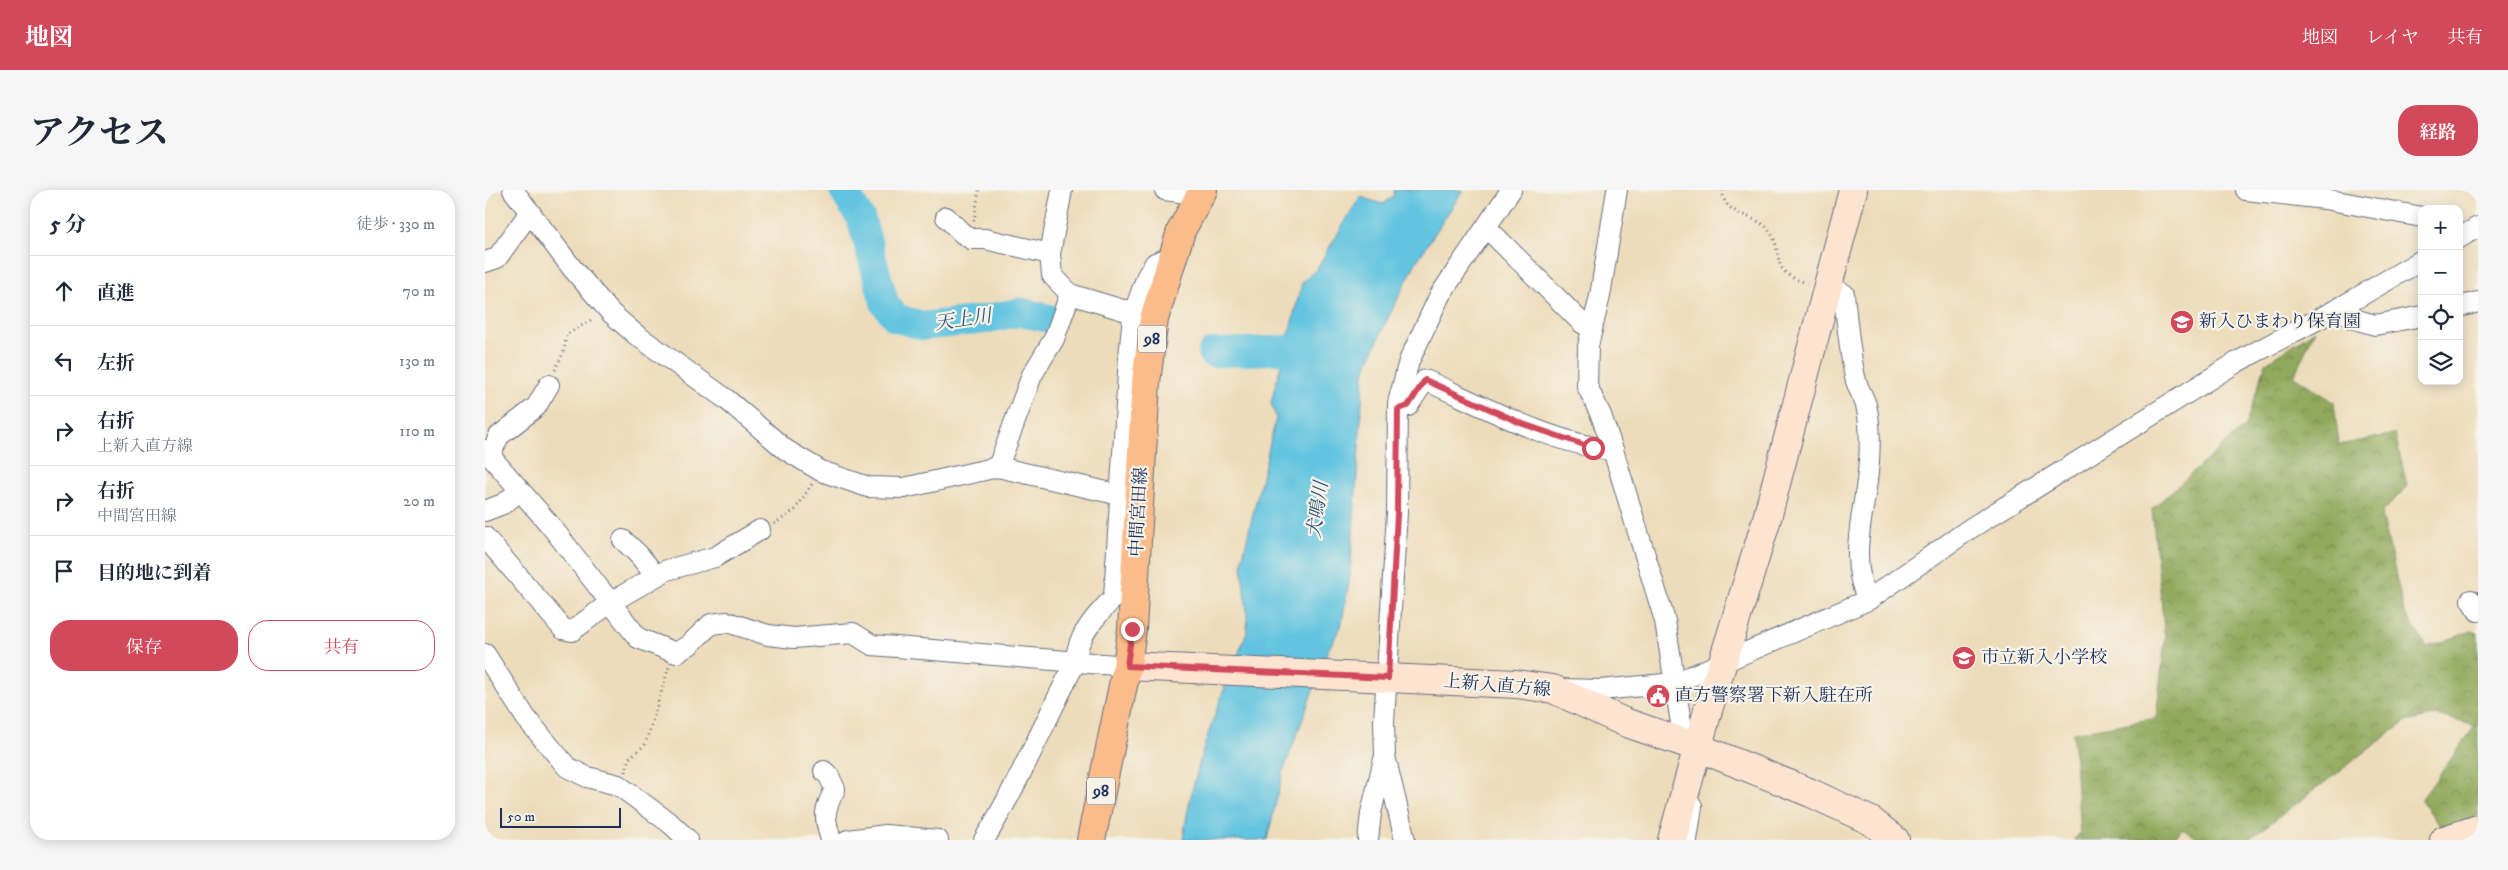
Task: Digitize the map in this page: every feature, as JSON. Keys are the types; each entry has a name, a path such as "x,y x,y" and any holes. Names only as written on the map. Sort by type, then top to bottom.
{"main road":[{"path":"1672,840 1686,790 1690,744 1721,665 1765,522 1853,190"},
{"name":"中間宮田線","path":"1091,840 1141,667 1132,629 1146,382 1155,319 1181,231 1202,193"},
{"name":"上新入直方線","path":"1141,667 1516,684 1553,689 1624,722 1690,744 1811,793 1871,821 1895,840"},
{"path":"2444,840 2478,829"}],"street":[{"path":"513,190 572,268 608,309 635,334 726,399 786,450 821,472 868,486 904,488 998,467 1120,495"},
{"path":"1062,190 1050,254 1052,275 1070,294 1123,310 1135,310"},
{"path":"1165,190 1202,193"},
{"path":"1405,840 1385,756 1383,721 1383,678 1397,514 1398,409 1409,361 1440,295 1511,190"},
{"path":"1617,190 1600,296 1588,346 1587,386 1601,415 1613,450 1665,621 1675,683 1690,744"},
{"path":"2246,190 2322,194 2418,216"},
{"path":"485,262 497,258 530,212"},
{"path":"946,217 961,233 971,239 985,239 1050,254"},
{"path":"2463,223 2478,222"},
{"path":"2463,236 2478,227"},
{"path":"1487,228 1582,324 1592,329"},
{"path":"984,840 1032,753 1043,726 1075,663 1080,641 1095,617 1114,597 1129,357 1135,310 1147,276 1155,263 1173,256"},
{"path":"1553,689 1600,690 1675,683 1721,665 1868,600 1971,528 2237,362 2343,306 2418,262"},
{"path":"1828,287 1844,294 1851,356 1856,379 1866,406 1870,436 1867,480 1857,550 1859,579 1868,600"},
{"path":"998,467 1032,375 1054,339 1070,294"},
{"path":"2463,306 2478,302"},
{"path":"2343,306 2351,318 2375,324 2418,317"},
{"path":"1398,409 1408,406 1425,380 1523,424 1593,448 1613,450"},
{"path":"549,384 536,407 499,436 488,453 639,638 677,653 689,645 711,624 727,622 767,635 794,638 853,633 872,644 1075,663 1141,667"},
{"path":"485,511 503,504 520,491"},
{"path":"485,538 563,630 572,631 611,602 667,570 715,556 760,530"},
{"path":"623,540 638,554 656,576"},
{"path":"485,654 526,718 567,767 622,788 671,824 682,838"},
{"path":"1368,840 1371,813 1385,756"},
{"path":"824,771 829,776 835,789 825,809 824,817 831,840"},
{"path":"1686,790 1692,806 1687,840"},
{"path":"848,840 887,835 938,840"}],"path":[{"path":"971,239 979,190"},
{"path":"1723,190 1726,203 1735,212 1761,222 1769,230 1775,242 1778,262 1786,274 1793,280 1828,287"},
{"path":"549,384 564,351 566,335 608,309"},
{"path":"760,530 782,521 795,510 821,472"},
{"path":"622,788 629,758 645,745 673,652"}],"green space":[{"path":"2315,330 2294,376 2334,402 2339,445 2395,434 2407,486 2382,513 2404,612 2427,647 2472,631 2478,633 2478,817 2443,830 2421,800 2475,726 2437,715 2405,722 2248,840 2201,840 2182,829 2173,840 2073,840 2080,833 2073,733 2156,718 2165,639 2152,509 2245,426 2266,363"}],"water":[{"name":"犬鳴川","path":"1394,190 1463,190 1415,264 1382,330 1364,373 1350,577 1341,627 1328,650 1283,772 1267,840 1183,840 1193,786 1208,734 1247,632 1242,560 1276,418 1271,403 1302,283 1317,268 1360,197 1383,204 1394,196"}],"waterway":[{"name":"天上川","path":"843,190 861,219 885,304 896,318 924,326 981,320 1020,312 1051,319"},
{"name":"天上川","path":"1212,353 1325,348"}],"place":[{"name":"新入ひまわり保育園","path":"2182,322"},
{"name":"市立新入小学校","path":"1964,658"},
{"name":"直方警察署下新入駐在所","path":"1658,696"}],"route":[{"path":"1132,629 1127,666 1154,669 1388,678 1397,514 1398,409 1408,406 1425,380 1523,424 1593,448"}]}
